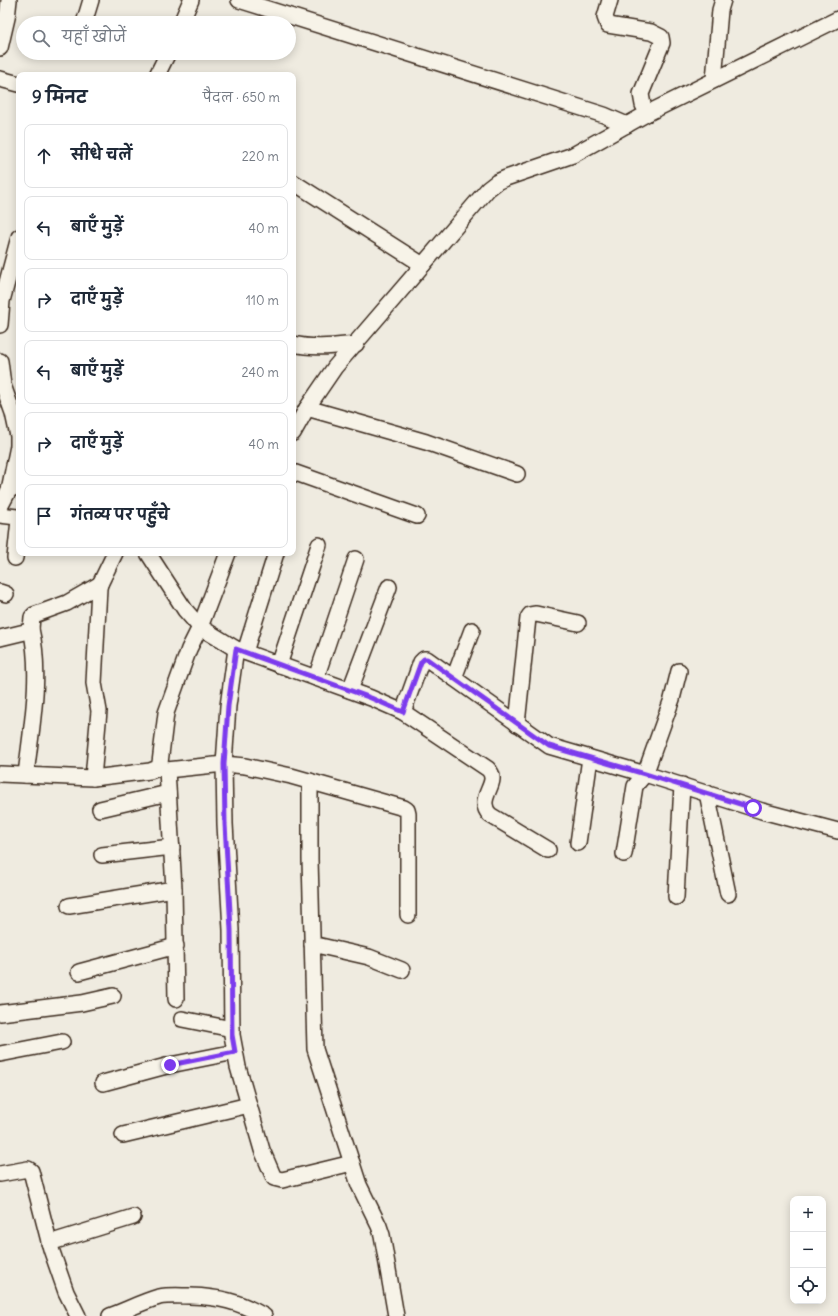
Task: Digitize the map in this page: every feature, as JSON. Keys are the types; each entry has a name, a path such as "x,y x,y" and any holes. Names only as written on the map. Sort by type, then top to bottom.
{"street":[{"path":"0,48 7,18 9,0"},
{"path":"86,16 91,0"},
{"path":"184,16 191,0"},
{"path":"239,0 290,16"},
{"path":"610,0 605,17 608,25 652,32 661,37 662,43 641,94 643,105 648,114"},
{"path":"714,80 720,10 723,0"},
{"path":"296,18 597,113 627,125"},
{"path":"296,428 307,408 335,367 488,189 497,182 573,155 714,80 838,19"},
{"path":"158,72 164,60"},
{"path":"0,79 16,83"},
{"path":"296,184 423,265"},
{"path":"0,325 2,301 16,248"},
{"path":"296,345 307,347 323,347 356,344"},
{"path":"0,361 6,412 16,432"},
{"path":"307,408 426,442 517,474"},
{"path":"7,495 16,455"},
{"path":"296,473 417,516"},
{"path":"0,515 16,516"},
{"path":"279,664 319,545"},
{"path":"15,558 16,548"},
{"path":"93,778 99,718 94,683 100,584 114,556"},
{"path":"150,556 184,610 200,627 240,651 350,690 403,712 488,769 491,772 492,777 484,804 484,809 490,815 548,850"},
{"path":"176,999 176,946 172,847 168,793 163,768 160,763 166,713 189,649 200,627 227,556"},
{"path":"275,556 240,651 228,706 224,764 225,824 231,930 232,1030 238,1067 262,1150 274,1178 282,1180 352,1163"},
{"path":"316,678 356,559"},
{"path":"26,775 34,718 35,695 35,649 31,629 32,617 67,603 100,584"},
{"path":"350,690 389,588"},
{"path":"517,724 528,618 530,615 536,614 578,623"},
{"path":"0,638 26,632 31,629"},
{"path":"454,678 472,630"},
{"path":"403,712 421,662 424,659 427,659 549,746 682,785 762,811 838,831"},
{"path":"624,854 636,786 645,774 672,699 679,671"},
{"path":"578,843 590,758"},
{"path":"0,774 93,778 163,768 224,764 245,766 310,781 404,808 407,810 408,814 408,915"},
{"path":"310,781 310,859 315,1049 359,1185 382,1235 396,1316"},
{"path":"676,896 682,785"},
{"path":"100,809 168,793"},
{"path":"707,793 728,894"},
{"path":"102,855 172,847"},
{"path":"69,906 174,889"},
{"path":"312,944 361,955 402,970"},
{"path":"79,972 176,946"},
{"path":"0,1013 76,1004 113,996"},
{"path":"182,1019 232,1030"},
{"path":"0,1054 62,1042"},
{"path":"103,1083 170,1065 235,1052"},
{"path":"123,1135 249,1105"},
{"path":"0,1174 30,1169 49,1243 66,1292 78,1316"},
{"path":"49,1243 133,1217"},
{"path":"110,1316 152,1300 171,1296 214,1297 242,1305 264,1316"}],"route":[{"path":"170,1065 235,1052 232,1035 231,930 225,824 224,764 228,706 236,649 371,698 403,712 421,662 424,659 427,659 549,746 753,808"}]}
